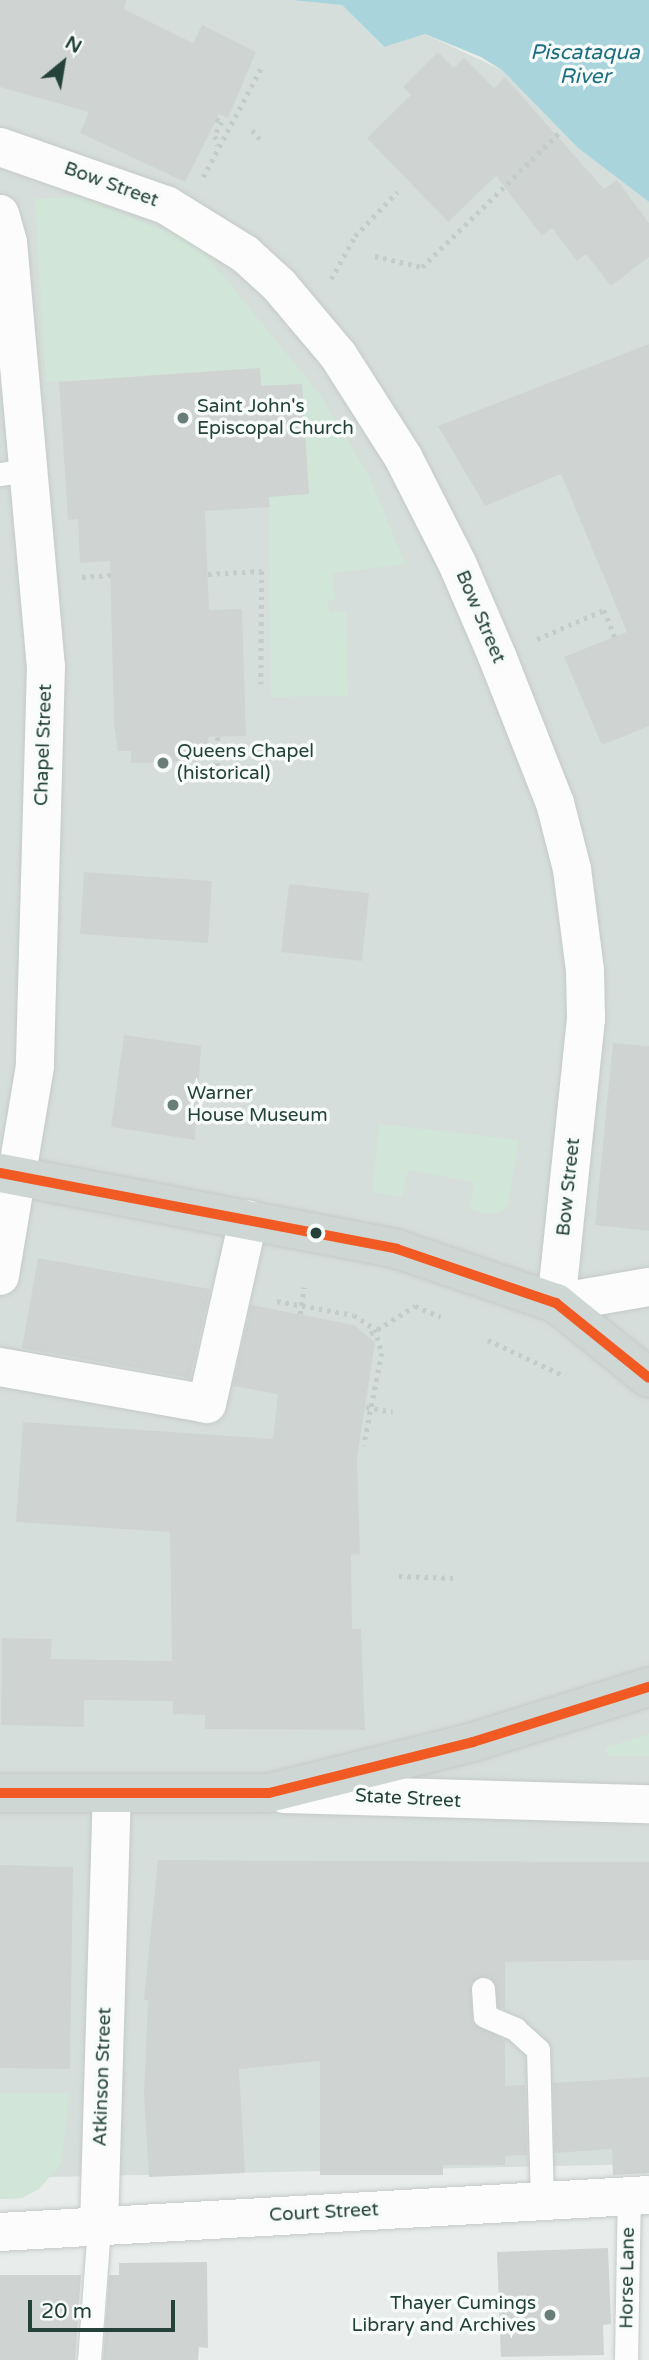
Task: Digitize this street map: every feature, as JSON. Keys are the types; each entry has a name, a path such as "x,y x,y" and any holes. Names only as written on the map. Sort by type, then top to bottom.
{"main road":[{"path":"8,1175 397,1249 556,1303 649,1378"},
{"path":"268,1793 473,1742 649,1687"},
{"name":"State Street","path":"0,1793 268,1793"}],"street":[{"name":"Bow Street","path":"0,147 166,205 245,254 279,285 338,355 442,531 555,803 581,921 586,1019 556,1303"},
{"name":"Chapel Street","path":"0,214 8,242 14,472 46,666 35,1066 8,1175 0,1276"},
{"path":"0,1367 207,1405 248,1220"},
{"path":"556,1303 649,1287"},
{"name":"Atkinson Street","path":"99,2226 112,1793"},
{"name":"State Street","path":"268,1793 649,1804"},
{"name":"Court Street","path":"0,2232 639,2196"}],"lane":[{"path":"483,1989 485,2016 515,2029 538,2050 542,2201"},
{"name":"Horse Lane","path":"626,2360 639,2196"},
{"name":"Atkinson Street","path":"89,2360 99,2226"}],"path":[{"path":"201,182 262,66"},
{"path":"216,119 222,122 215,136 218,147"},
{"path":"252,130 261,140"},
{"path":"375,256 422,267 560,132"},
{"path":"329,283 355,236 397,192"},
{"path":"208,574 262,570 261,684"},
{"path":"71,578 110,575"},
{"path":"547,634 604,610 615,637"},
{"path":"218,737 218,769"},
{"path":"300,1314 304,1286"},
{"path":"286,1302 354,1315 375,1329 382,1353 369,1408 364,1445"},
{"path":"370,1334 415,1306 441,1317"},
{"path":"488,1340 565,1376"},
{"path":"369,1408 393,1412"},
{"path":"399,1576 453,1578"}],"shaded area":[{"path":"0,0 291,0 342,5 383,47 425,34 502,70 578,148 649,202 649,2164 50,2177 22,2198 0,2199"}],"green space":[{"path":"79,197 196,243 320,395 369,476 405,564 332,573 335,599 328,600 329,613 346,611 348,696 271,697 269,497 309,493 302,384 261,386 260,368 46,382 35,199"},
{"path":"379,1124 518,1140 508,1205 498,1213 482,1213 470,1208 474,1182 408,1170 402,1197 373,1192"},
{"path":"649,1734 649,1756 608,1756 605,1748"},
{"path":"0,2093 69,2093 61,2164 39,2189 22,2198 0,2199"}],"water":[{"name":"Piscataqua River","path":"291,0 649,0 649,202 578,148 502,70 481,57 425,34 384,47 342,5"}],"building":[{"path":"0,0 126,0 124,9 193,43 202,25 256,52 228,118 219,114 185,182 80,133 89,112 0,87"},
{"path":"438,52 454,68 464,58 494,88 505,77 604,189 617,180 649,223 649,257 611,286 586,254 577,261 552,228 542,236 496,176 448,222 367,138 411,95 403,87"},
{"path":"649,344 649,726 602,745 564,657 627,632 561,474 485,506 438,426"},
{"path":"260,368 261,386 302,384 309,494 269,497 270,507 205,511 209,610 242,609 246,736 208,737 209,747 195,748 196,762 131,763 131,751 118,751 114,723 110,561 80,563 78,519 68,520 59,382"},
{"path":"84,872 212,881 208,943 80,934"},
{"path":"289,884 369,893 362,961 281,952"},
{"path":"124,1035 201,1046 195,1140 111,1127"},
{"path":"613,1043 649,1046 649,1231 595,1225"},
{"path":"38,1258 210,1289 190,1378 22,1348"},
{"path":"251,1305 354,1325 375,1342 357,1458 360,1554 351,1555 352,1629 361,1629 365,1730 205,1729 205,1715 173,1714 173,1701 84,1700 84,1727 1,1725 2,1638 52,1639 51,1659 172,1661 170,1532 16,1522 23,1422 273,1439 278,1394 233,1386"},
{"path":"158,1860 649,1862 649,1960 505,1962 505,2009 498,2007 490,1977 471,1982 473,2023 505,2040 505,2086 525,2085 527,2155 505,2156 505,2165 443,2165 443,2175 320,2175 320,2061 239,2069 245,2173 149,2177 144,2095 148,2000 144,2000"},
{"path":"0,1865 73,1867 70,2069 0,2068"},
{"path":"649,2077 649,2173 613,2175 612,2149 555,2153 553,2083"},
{"path":"608,2248 611,2324 603,2325 604,2355 501,2357 497,2252"},
{"path":"207,2262 208,2348 199,2347 198,2360 103,2360 109,2275 119,2275 119,2263"},
{"path":"0,2275 81,2275 75,2360 0,2360"}],"transit line":[{"path":"0,1173 397,1249 556,1303 649,1378"},
{"path":"0,1793 269,1793 473,1742 649,1687"}],"place":[{"name":"Saint John's Episcopal Church","path":"183,418"},
{"name":"Queens Chapel (historical)","path":"163,763"},
{"name":"Warner House Museum","path":"173,1105"},
{"name":"Thayer Cumings Library and Archives","path":"550,2315"}]}
